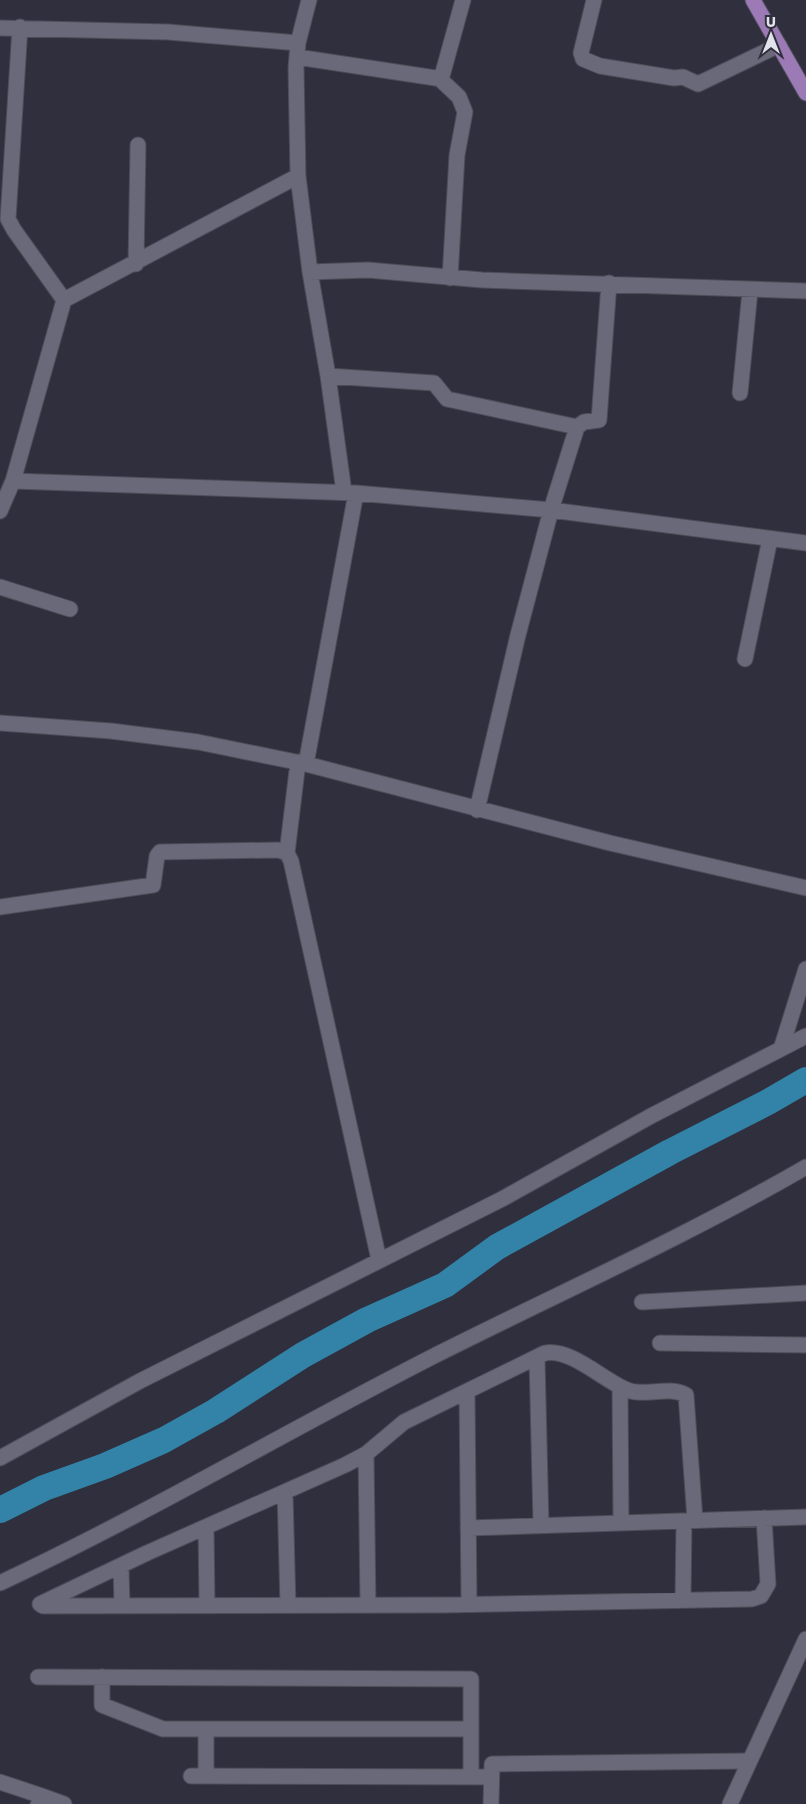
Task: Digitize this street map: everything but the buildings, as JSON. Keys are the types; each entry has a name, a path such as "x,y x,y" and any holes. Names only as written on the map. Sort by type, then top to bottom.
{"main road":[{"path":"753,0 806,93"}],"street":[{"path":"309,0 298,50 298,176 310,272 350,492 287,853 291,861 379,1260"},
{"path":"442,79 463,0"},
{"path":"594,0 581,53 583,59 600,66 683,78 698,84 779,45"},
{"path":"20,27 8,218 14,230 64,300"},
{"path":"0,28 168,32 298,50 442,79 459,97 465,112 457,155 450,278"},
{"path":"136,264 138,145"},
{"path":"1,506 13,482 64,300 136,264 298,176"},
{"path":"310,272 368,270 450,278 609,283 750,291 806,291"},
{"path":"477,810 518,634 551,510 577,427 584,422 599,420 609,283"},
{"path":"740,393 750,291"},
{"path":"328,376 434,383 447,399 577,427"},
{"path":"13,482 59,485 350,492 551,510 806,543"},
{"path":"745,659 770,539"},
{"path":"0,587 70,610"},
{"path":"0,723 111,731 198,742 302,763 477,810 806,888"},
{"path":"0,908 153,885 157,856 160,852 278,850 287,853"},
{"path":"781,1049 806,968"},
{"path":"0,1458 140,1381 502,1199 651,1116 806,1036"},
{"path":"0,1583 75,1547 380,1384 617,1267 806,1167"},
{"path":"642,1302 806,1293"},
{"path":"660,1343 806,1345"},
{"path":"683,1600 689,1521 688,1398 681,1392 627,1390 567,1355 554,1351 404,1422 366,1454 285,1493 206,1527 40,1604 43,1606 368,1605 752,1599 761,1596 768,1584 764,1518"},
{"path":"536,1358 541,1526"},
{"path":"620,1387 621,1523"},
{"path":"467,1392 469,1604"},
{"path":"366,1454 368,1605"},
{"path":"285,1493 288,1605"},
{"path":"468,1528 806,1517"},
{"path":"206,1527 207,1605"},
{"path":"121,1567 122,1605"},
{"path":"730,1804 806,1639"},
{"path":"38,1677 471,1679 471,1777"},
{"path":"102,1677 102,1705 163,1729 471,1729"},
{"path":"206,1729 206,1776"},
{"path":"491,1804 492,1764 749,1761"},
{"path":"191,1776 491,1777"},
{"path":"0,1782 40,1800 64,1804"}],"waterway":[{"path":"0,1510 44,1488 105,1466 164,1440 216,1411 303,1355 367,1320 445,1285 497,1247 806,1080"}]}
